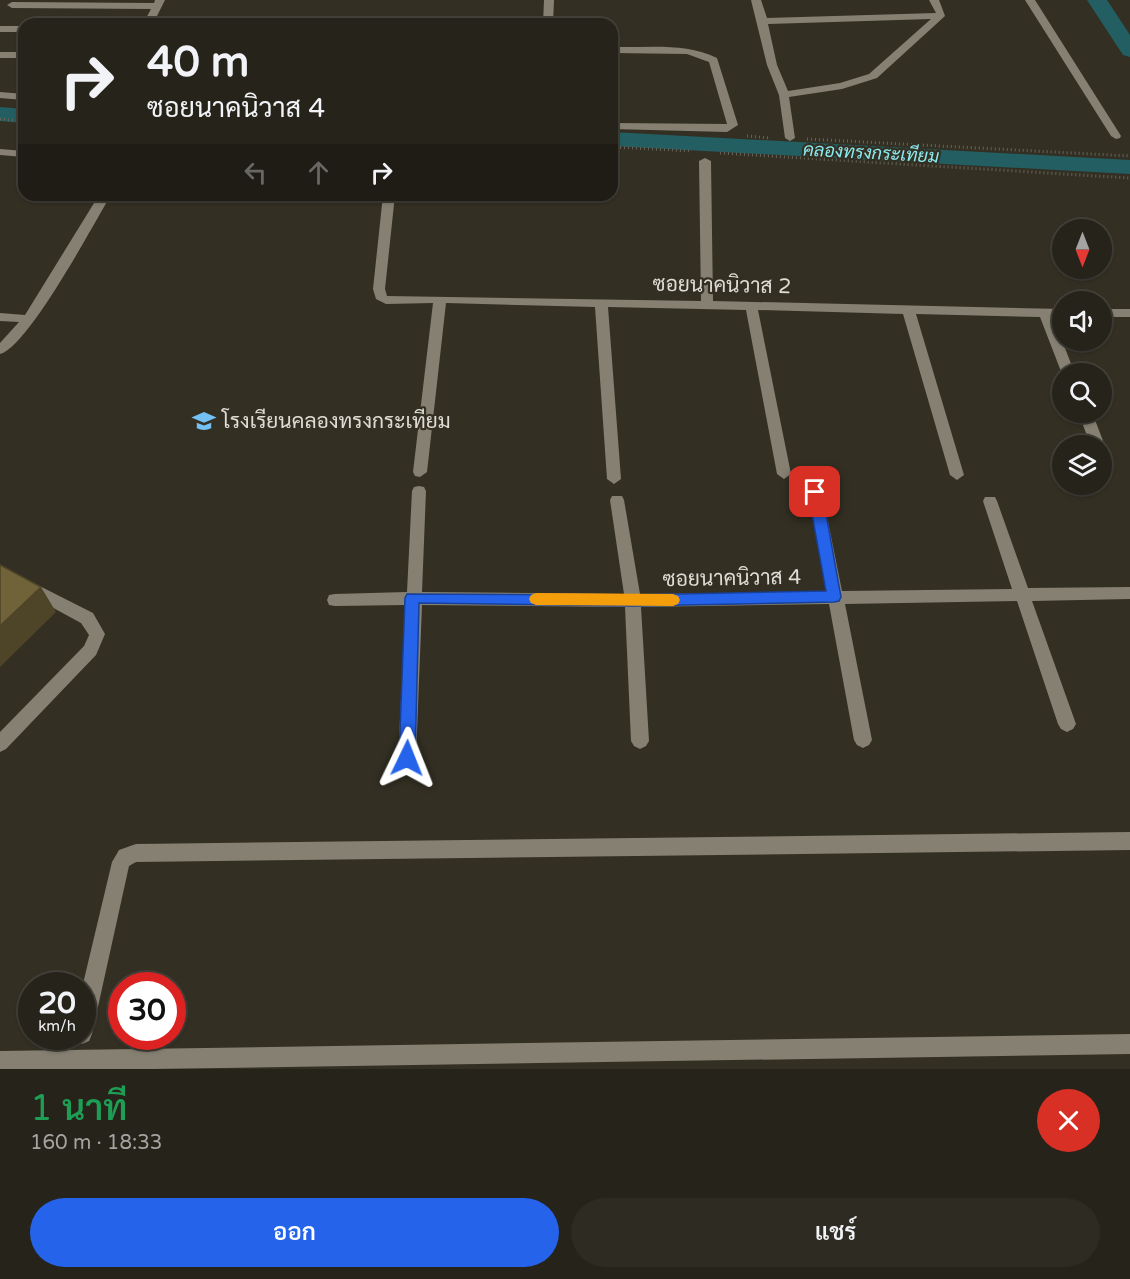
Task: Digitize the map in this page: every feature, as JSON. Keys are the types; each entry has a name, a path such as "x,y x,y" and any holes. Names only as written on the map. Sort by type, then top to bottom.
{"street":[{"path":"548,18 549,0"},
{"path":"934,0 940,12"},
{"path":"1030,0 1116,135"},
{"path":"0,12 16,3 159,3 151,18"},
{"path":"757,5 763,21 772,65 784,95 790,138"},
{"path":"763,21 940,16 873,76 842,86 784,95"},
{"path":"0,29 18,29"},
{"path":"618,50 687,51 713,60 733,125 727,129 618,126"},
{"path":"0,55 18,55"},
{"path":"0,95 18,96"},
{"path":"0,152 18,154"},
{"path":"707,155 707,304"},
{"path":"0,350 12,340 28,319 101,201"},
{"name":"ซอยนาคนิวาส 2","path":"388,201 379,289 382,299 908,308 1052,313"},
{"path":"420,472 440,299"},
{"path":"601,302 614,479"},
{"path":"751,305 784,474"},
{"path":"908,308 957,475"},
{"path":"1045,313 1065,363"},
{"path":"1112,313 1130,314"},
{"path":"0,317 28,319"},
{"path":"407,758 412,598 419,491"},
{"path":"815,492 863,740"},
{"path":"617,500 633,600 640,741"},
{"path":"990,501 1067,724"},
{"path":"0,572 87,618 97,634 90,650 0,744"},
{"name":"ซอยนาคนิวาส 4","path":"335,600 412,598 633,600 1130,593"},
{"path":"96,973 121,862 126,856 136,853 1130,841"},
{"path":"0,1061 1130,1044"},
{"path":"77,1059 79,1050"}],"path":[{"path":"0,119 18,120"},
{"path":"740,136 1130,156"},
{"path":"618,148 707,155 1130,178"}],"building":[{"path":"0,565 41,587 0,626"}],"waterway":[{"path":"1097,0 1130,51"},
{"name":"คลองทรงกระเทียม","path":"0,114 18,116"},
{"name":"คลองทรงกระเทียม","path":"618,139 1130,167"}],"slow traffic":[{"path":"536,599 673,600"}],"place":[{"name":"โรงเรียนคลองทรงกระเทียม","path":"204,421"}],"route":[{"path":"407,758 412,598 633,600 834,597 815,492"}]}
